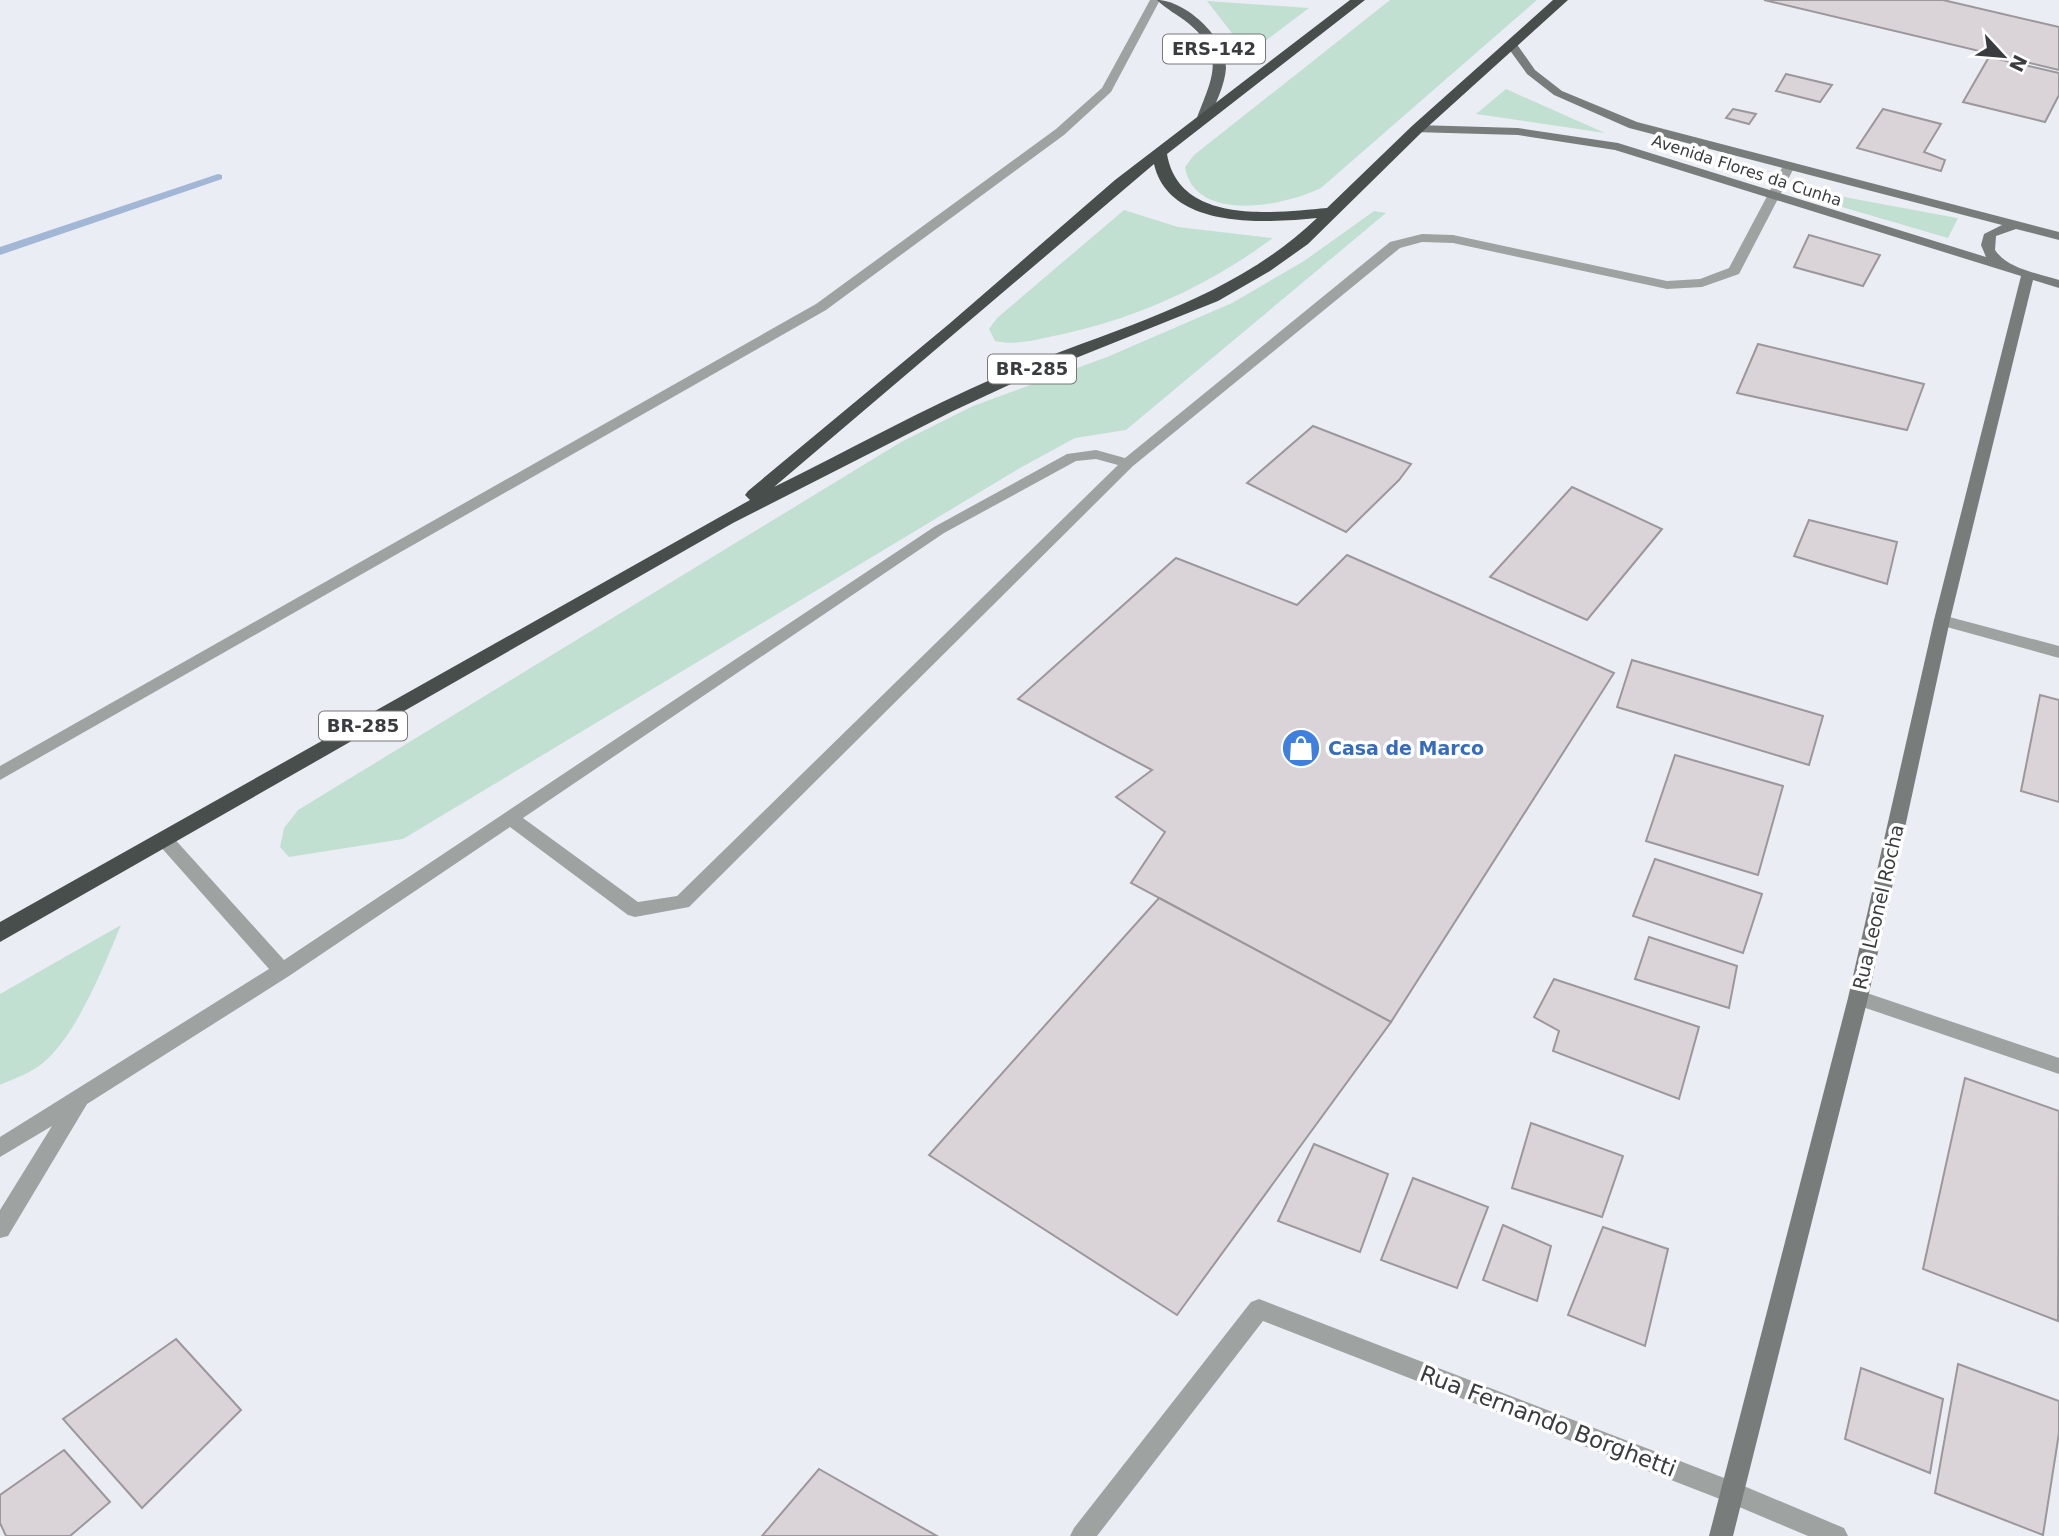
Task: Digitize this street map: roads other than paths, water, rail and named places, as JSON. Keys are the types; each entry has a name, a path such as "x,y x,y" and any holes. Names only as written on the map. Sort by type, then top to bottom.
{"highway":[{"name":"BR-285","path":"726,519 955,328 1120,183 1358,0"},
{"name":"BR-285","path":"0,933 726,519 993,385 1212,298 1265,268 1302,240 1417,129 1561,0"},
{"path":"1160,154 1165,177 1177,192 1194,203 1259,218 1330,212"}],"main road":[{"name":"ERS-142","path":"1162,0 1199,26 1212,44 1221,66 1203,118"}],"street":[{"path":"0,774 821,307 1060,132 1107,90 1155,0"},
{"name":"Avenida Flores da Cunha","path":"1512,45 1531,72 1558,93 1593,111 1633,125 2059,236"},
{"name":"Avenida Flores da Cunha","path":"1417,129 1470,126 1567,136 1618,147 2027,277 2059,284"},
{"path":"509,817 635,910 682,902 1128,463 1395,246 1422,237 1453,239 1667,285 1702,283 1734,271 1789,166"},
{"path":"2017,225 1990,234 1985,243 1988,252 1999,262 2027,277 2059,275"},
{"name":"Rua Leonel Rocha","path":"1721,1536 1858,998 1942,620 2027,277"},
{"path":"0,1148 282,971 939,530 1072,457 1096,454 1128,463"},
{"path":"1942,620 2059,652"},
{"path":"165,840 282,971"},
{"path":"1858,998 2059,1066"},
{"path":"0,1229 81,1097"},
{"name":"Rua Fernando Borghetti","path":"1082,1536 1259,1310 1732,1492 1836,1536"}],"waterway":[{"path":"0,251 218,177"}],"place":[{"name":"Casa de Marco","path":"1301,748"}]}
